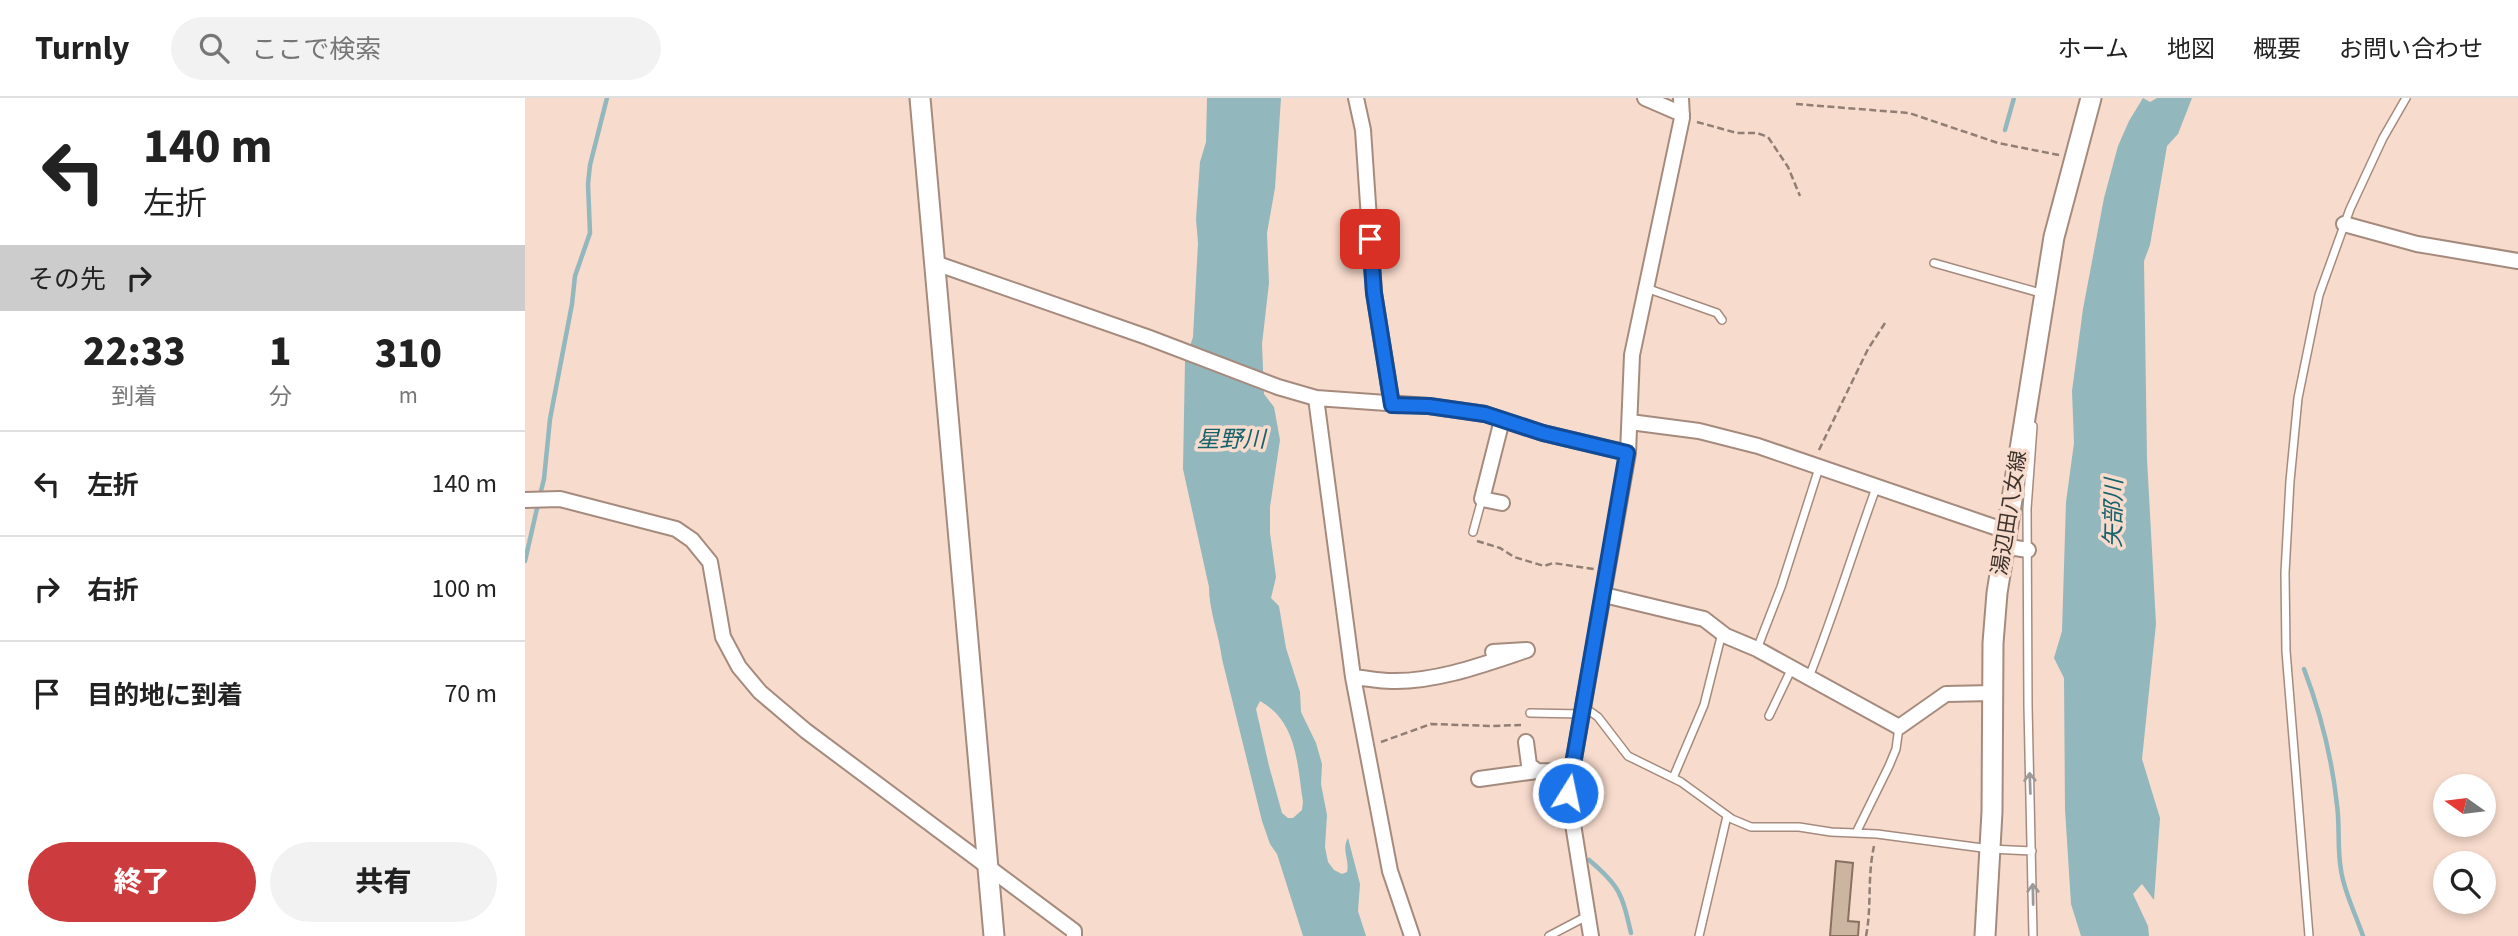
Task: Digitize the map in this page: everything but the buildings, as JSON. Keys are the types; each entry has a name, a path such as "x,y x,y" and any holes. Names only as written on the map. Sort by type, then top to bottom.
{"street":[{"path":"920,98 994,936"},
{"path":"1356,98 1363,130 1374,293 1392,405"},
{"path":"1645,98 1682,116"},
{"path":"1591,936 1568,793 1627,453 1632,355 1682,116 1681,98"},
{"name":"湯辺田八女線","path":"1985,936 1990,849 1994,631 2005,538 2054,237 2091,98"},
{"path":"2344,224 2417,244 2518,261"},
{"path":"935,263 1147,337 1278,387 1316,398 1429,406 1485,414 1543,433 1627,453"},
{"path":"1316,398 1353,677 1390,871 1412,936"},
{"path":"1502,420 1482,499 1502,503"},
{"path":"1630,422 1699,431 1758,446 2005,538 2028,550"},
{"path":"525,500 560,499 676,530 692,540 710,562 723,637 739,667 760,692 806,731 955,844 988,865 1074,934 1090,936"},
{"path":"1604,595 1704,619 1723,633 1899,727 1946,694 1993,693"},
{"path":"1353,677 1394,681 1432,677 1493,662 1527,650 1493,652"},
{"path":"1526,742 1529,765 1537,771"},
{"path":"1479,779 1537,771 1572,772"}],"lane":[{"path":"2309,936 2286,651 2285,573 2298,398 2319,295 2344,224 2383,138 2406,98"},
{"path":"1934,263 2045,294"},
{"path":"1646,288 1717,313 1722,320"},
{"path":"2033,363 2033,423 2027,509 2033,936"},
{"path":"1757,649 1781,587 1815,467"},
{"path":"1809,677 1829,628 1841,583 1875,488"},
{"path":"1473,532 1482,499"},
{"path":"1673,778 1704,705 1723,633"},
{"path":"1769,716 1792,668"},
{"path":"1530,713 1583,711 1598,717 1628,756 1673,778 1727,816 1751,827 1799,827 2032,852"},
{"path":"1856,833 1892,757 1899,727"},
{"path":"1699,936 1727,816"},
{"path":"1549,936 1588,916"}],"path":[{"path":"1796,104 1909,113 1998,143 2074,158"},
{"path":"1682,116 1737,133 1757,133 1768,137 1788,167 1800,196"},
{"path":"1815,467 1868,349 1885,323"},
{"path":"1473,532 1478,541 1500,548 1514,557 1544,566 1553,563 1608,571"},
{"path":"1367,747 1431,724 1521,725"},
{"path":"1865,936 1869,921 1869,870 1877,834"}],"water":[{"name":"星野川","path":"1207,98 1281,98 1275,188 1267,233 1269,283 1262,344 1264,394 1274,407 1280,440 1270,507 1270,533 1276,577 1271,598 1279,606 1286,648 1300,692 1301,712 1316,743 1322,764 1321,784 1327,815 1325,847 1328,862 1334,870 1342,874 1347,872 1345,847 1348,838 1360,884 1358,911 1366,936 1303,936 1277,854 1270,844 1262,821 1222,659 1183,469 1185,361 1193,337 1198,243 1196,219 1200,162 1206,142","holes":["1260,701 1273,710 1289,732 1297,759 1303,802 1302,810 1293,818 1282,813 1256,709"]},
{"name":"矢部川","path":"2143,98 2150,102 2157,98 2192,98 2178,134 2167,146 2150,245 2144,261 2147,459 2156,624 2142,759 2160,818 2154,900 2142,884 2133,894 2148,926 2149,936 2081,936 2071,904 2065,809 2064,678 2054,658 2062,631 2066,502 2074,443 2072,391 2083,309 2104,198 2118,146"}],"waterway":[{"path":"540,495 550,419 575,276 590,233 590,165 607,98"},
{"path":"2005,130 2014,98"},
{"path":"525,561 538,504"},
{"path":"2304,669 2329,753 2338,813 2339,854 2343,878 2363,936"},
{"path":"1589,860 1614,884 1625,909 1631,933"}],"route":[{"path":"1370,239 1374,293 1392,405 1429,406 1485,414 1543,433 1627,453 1568,793"}]}
